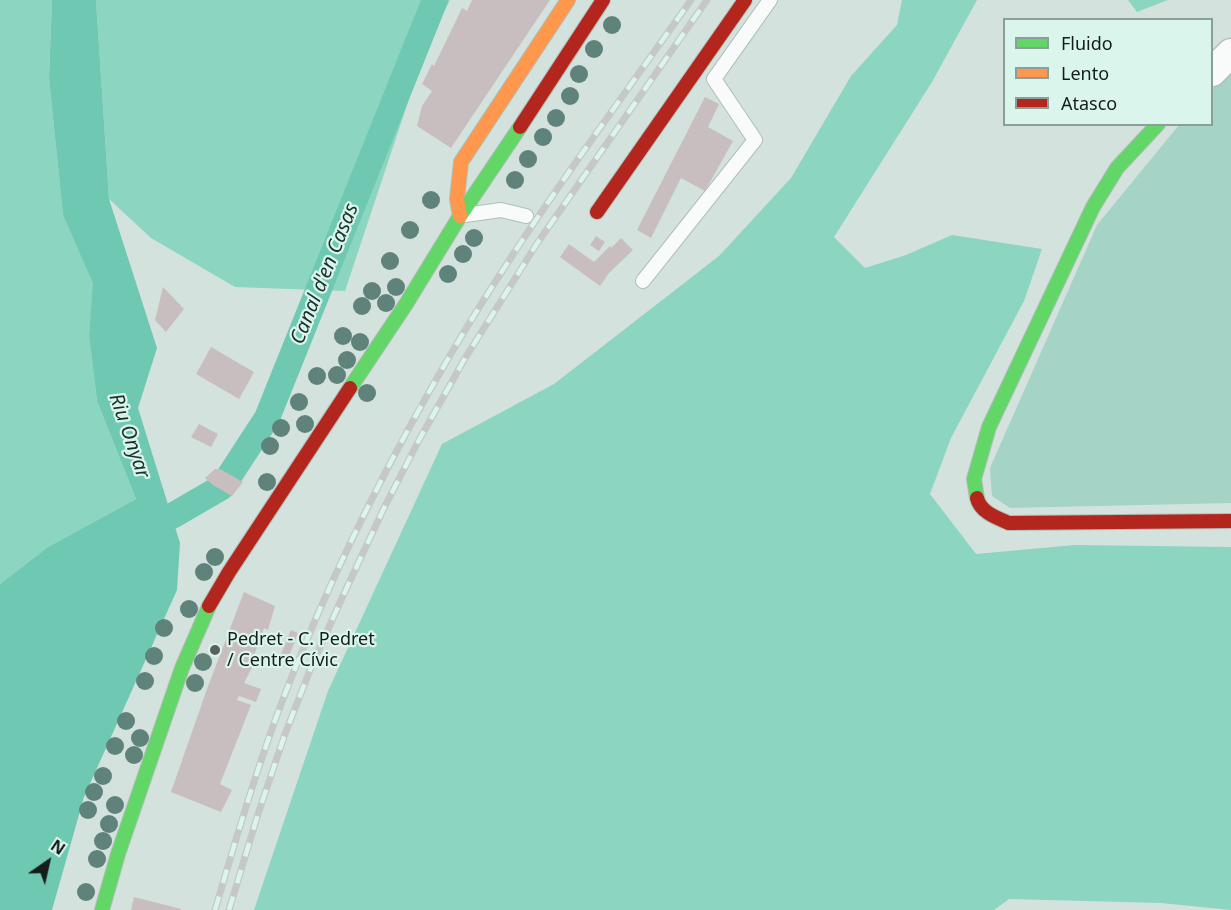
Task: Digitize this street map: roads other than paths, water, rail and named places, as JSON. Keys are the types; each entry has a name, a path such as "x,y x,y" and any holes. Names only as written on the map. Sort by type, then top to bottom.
{"street":[{"path":"460,216 457,199 462,162 568,0"},
{"path":"102,910 118,854 182,668 208,608 229,572 406,304 460,216 603,0"},
{"path":"597,212 745,0"},
{"path":"1213,71 1231,53"},
{"path":"1156,126 1118,168 1093,207 989,427 974,479 978,504 992,516 1009,523 1231,521"}],"lane":[{"path":"643,281 755,140 714,79 770,0"},
{"path":"460,216 501,210 526,216"}],"water":[{"name":"Riu Onyar","path":"52,0 96,0 109,199 157,348 138,408 180,543 177,590 84,797 52,910 0,910 0,584 48,547 136,499 97,401 89,336 93,283 63,215 49,78"}],"waterway":[{"name":"Canal d'en Casas","path":"172,516 222,487 267,418 435,0"}],"railway":[{"path":"215,910 275,720 333,580 389,465 452,352 508,262 691,0"},
{"path":"229,910 285,734 312,665 384,508 419,440 464,360 536,245 707,0"}],"place":[{"name":"Pedret - C. Pedret / Centre Cívic","path":"215,650"}]}
